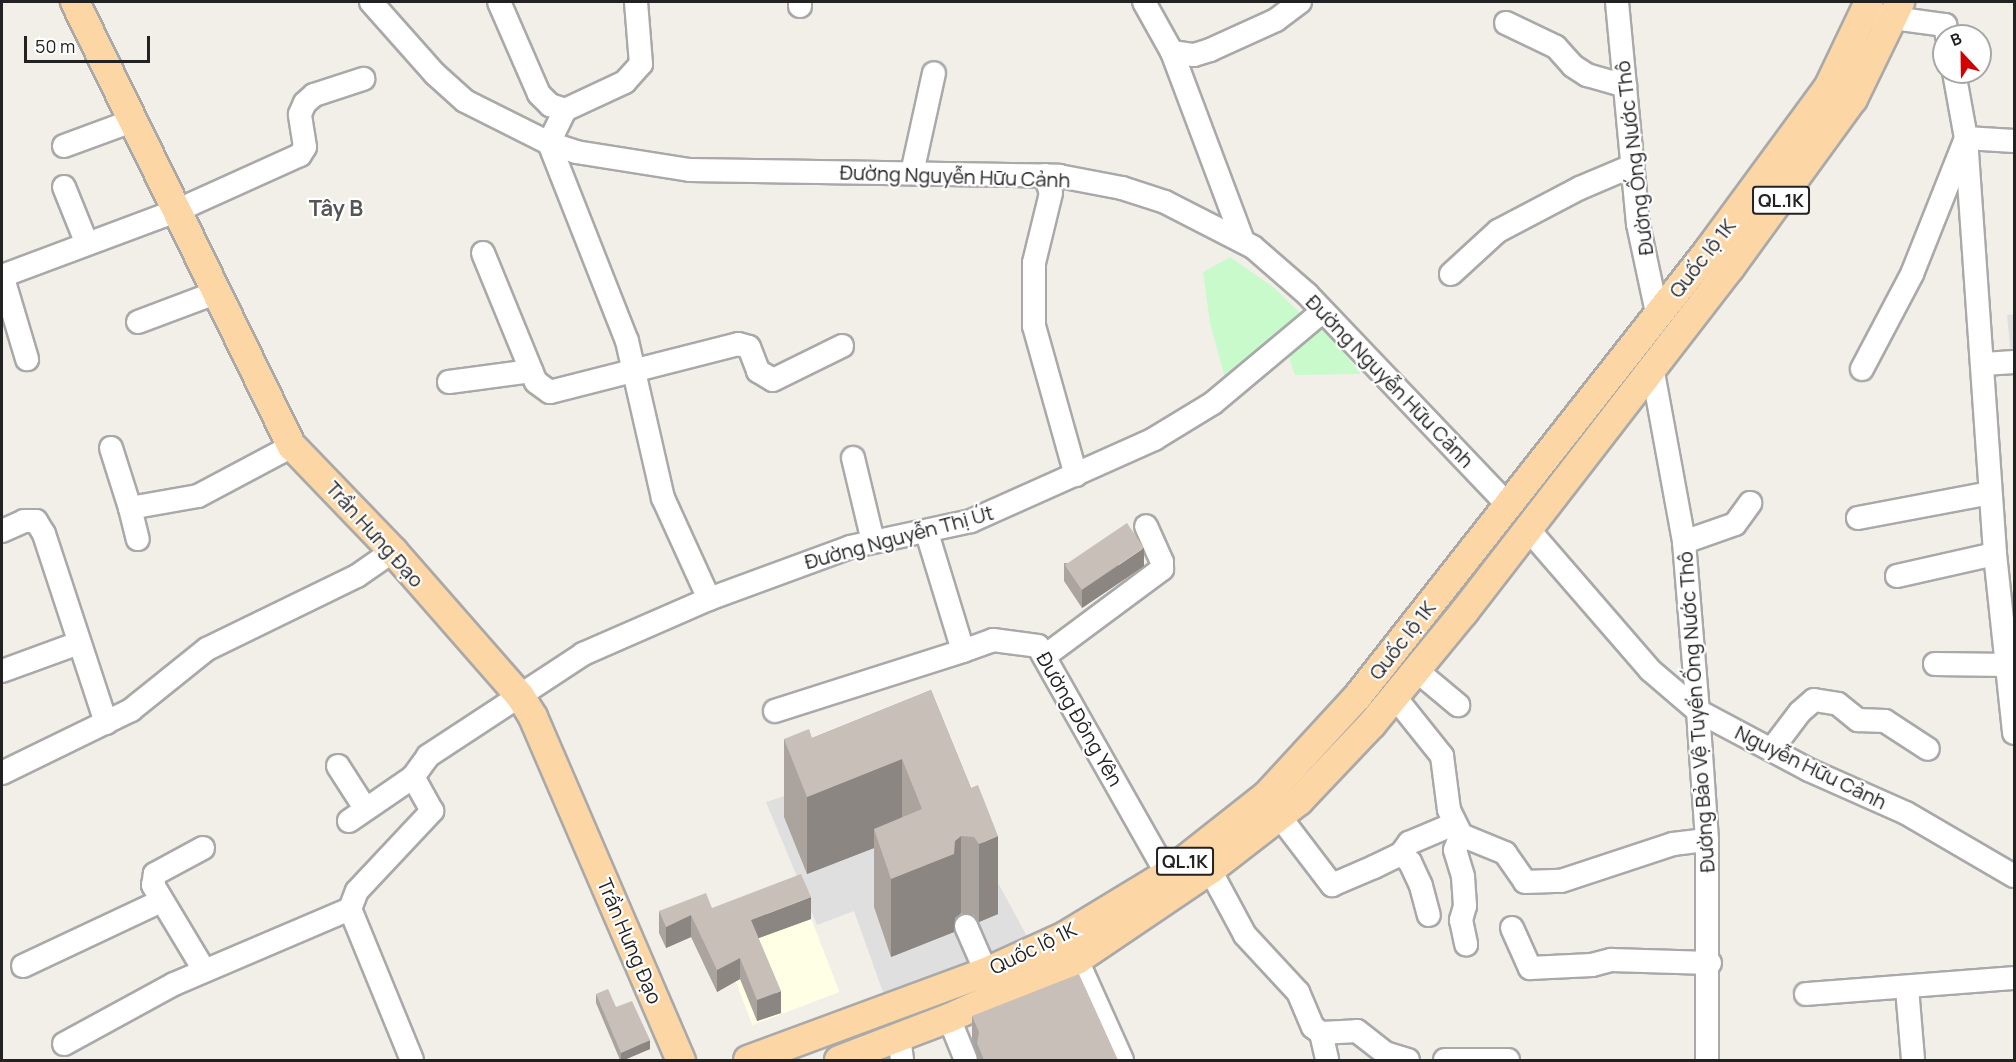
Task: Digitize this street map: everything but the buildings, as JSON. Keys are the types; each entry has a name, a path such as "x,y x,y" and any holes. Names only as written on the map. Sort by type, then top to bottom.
{"main road":[{"name":"Trần Hưng Đạo","path":"75,2 291,446 393,551 520,696 544,737 681,1060"},
{"name":"Quốc lộ 1K","path":"748,1060 986,972 1071,948 1236,822 1290,772 1358,696 1509,506 1657,313 1708,252 1828,86 1867,7"},
{"name":"Quốc lộ 1K","path":"838,1060 900,1049 949,1018 1210,870 1280,818 1416,670 1652,367 1840,118 1896,11"}],"street":[{"name":"Đường Nguyễn Hữu Cảnh","path":"371,2 435,74 465,101 549,143 587,154 690,170 1045,175 1122,188 1165,202 1243,241 1307,294 1509,506"},
{"path":"499,2 539,94 550,105 565,110 593,99 635,75 642,64 636,2"},
{"path":"1143,2 1172,52 1243,241"},
{"path":"1172,52 1194,55 1210,50 1276,20 1300,2"},
{"name":"Đường Ống Nước Thô","path":"1617,2 1640,239 1657,313"},
{"path":"1867,7 1896,11 1942,24"},
{"path":"1506,23 1556,47 1573,66 1587,75 1625,86"},
{"path":"912,173 934,73"},
{"path":"27,359 2,275 176,211 300,155 305,147 300,114 305,103 314,95 363,79"},
{"path":"1956,84 1966,138 1995,554 2009,610 2008,665 2014,733"},
{"path":"565,110 549,143 636,372 663,498 709,599"},
{"path":"64,146 132,121"},
{"path":"1966,138 2014,141"},
{"path":"1862,369 1912,274 1966,138"},
{"path":"1451,274 1498,231 1580,188 1632,166"},
{"path":"1045,175 1051,193 1034,263 1034,327 1076,476"},
{"path":"64,187 87,244"},
{"path":"483,253 531,371 543,390 550,392 636,372 738,344 749,347 758,371 772,380 842,346"},
{"path":"138,322 215,293"},
{"name":"Đường Nguyễn Thị Út","path":"338,766 357,814 413,777 428,756 583,654 709,599 873,541 927,533 971,521 1076,476 1193,417 1277,353 1322,312"},
{"path":"1983,364 2014,362"},
{"name":"Đường Bảo Vệ Tuyến Ống Nước Thô","path":"1652,367 1684,542 1698,711 1707,840 1710,963 1707,1060"},
{"path":"450,382 531,371"},
{"path":"130,508 198,496 291,446"},
{"path":"111,448 138,539"},
{"path":"853,458 873,541"},
{"path":"1858,518 1990,493"},
{"path":"1684,542 1735,524 1750,503"},
{"path":"2,531 24,521 36,521 44,534 106,723"},
{"path":"1045,656 1162,569 1162,562 1146,526"},
{"name":"Nguyễn Hữu Cảnh","path":"1528,529 1650,670 1698,711 1906,813 2014,876"},
{"path":"927,533 963,651"},
{"path":"2,773 106,723 150,697 207,650 357,576 393,551"},
{"path":"1897,576 1995,554"},
{"name":"Đường Đông Yên","path":"775,711 993,640 1038,646 1167,874"},
{"path":"2,671 79,643"},
{"path":"1935,664 2008,665"},
{"path":"1416,670 1458,705"},
{"path":"1394,696 1442,756 1457,830 1455,850 1463,877 1465,906 1461,920 1466,944"},
{"path":"1772,749 1800,712 1814,700 1838,704 1858,720 1885,721 1928,749"},
{"path":"412,1060 350,909 357,891 432,811 413,777"},
{"path":"1280,818 1332,885 1401,854 1409,843 1457,830 1498,847 1525,882 1539,883 1561,882 1672,844 1707,840"},
{"path":"203,848 155,874 153,885 204,970"},
{"path":"1401,854 1414,870 1429,915"},
{"path":"1210,870 1245,935 1287,978 1303,1002 1313,1027 1321,1033 1357,1031 1385,1053 1408,1060"},
{"path":"23,966 161,901"},
{"path":"64,1044 204,970 350,909"},
{"path":"966,926 986,972"},
{"path":"1512,928 1530,968 1592,965 1611,960 1710,963"},
{"path":"1071,948 1122,1060"},
{"path":"1806,994 2014,978"},
{"path":"1907,988 1914,1060"},
{"path":"949,1018 966,1060"},
{"path":"1321,1033 1327,1060"},
{"path":"1445,1060 1508,1060"}],"shaded area":[{"path":"2014,314 2014,386 2007,315"},
{"path":"926,750 1029,940 885,998 854,911 817,925 766,802"},
{"path":"801,892 839,992 753,1025 714,925"}],"green space":[{"path":"1230,257 1273,287 1303,316 1225,378 1210,323 1203,272"},
{"path":"1322,326 1361,374 1295,375 1288,354"}],"district":[{"name":"Tây B","path":"336,209"}]}
